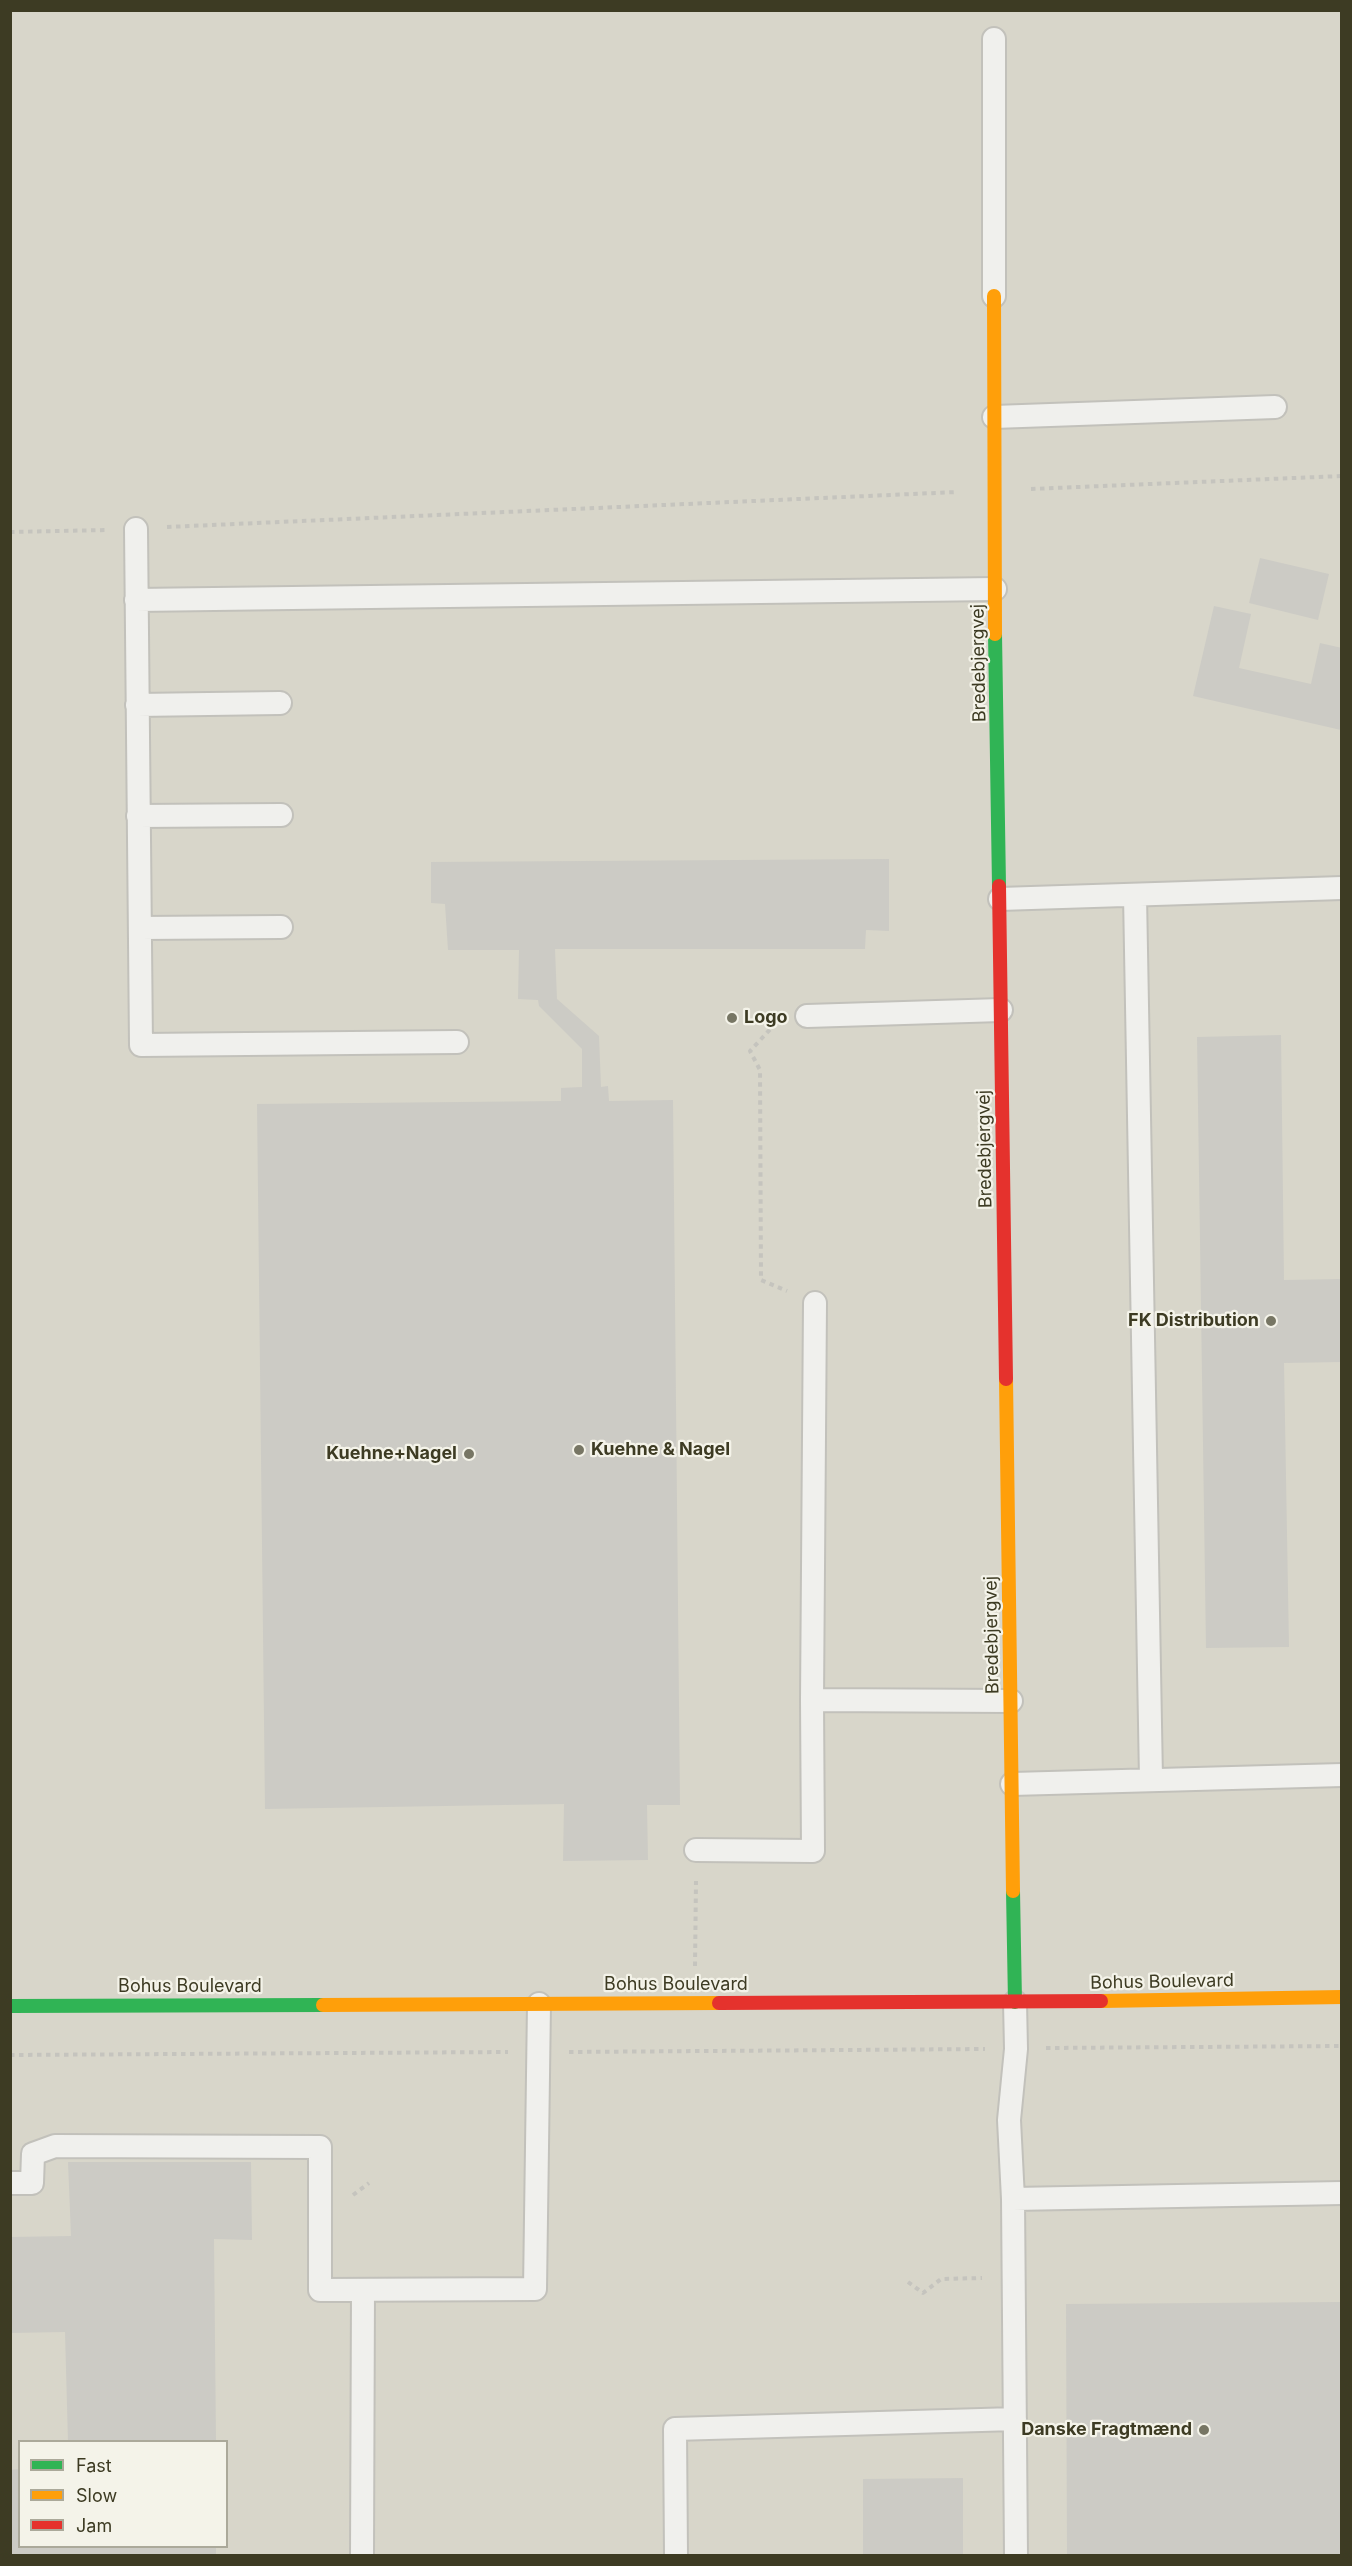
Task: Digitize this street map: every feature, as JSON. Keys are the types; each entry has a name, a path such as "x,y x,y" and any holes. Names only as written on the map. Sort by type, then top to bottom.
{"street":[{"name":"Bredebjergvej","path":"994,296 993,490 1015,2002"},
{"name":"Bohus Boulevard","path":"10,2006 1015,2002 1341,1997"}],"lane":[{"path":"994,39 994,296"},
{"path":"994,417 1275,407"},
{"path":"136,529 141,1045 457,1042"},
{"path":"136,600 995,589"},
{"path":"137,705 280,703"},
{"path":"138,816 281,815"},
{"path":"1000,898 1341,888"},
{"path":"1135,895 1150,1779"},
{"path":"140,928 281,927"},
{"path":"807,1016 1001,1010"},
{"path":"696,1850 813,1851 815,1303"},
{"path":"812,1700 1011,1701"},
{"path":"1012,1784 1341,1775"},
{"path":"1015,2002 1016,2049 1010,2120 1013,2199 1016,2556"},
{"path":"10,2183 32,2182 33,2154 55,2146 320,2148 320,2290 535,2289 538,2004"},
{"path":"1013,2199 1341,2193"},
{"path":"362,2556 363,2290"},
{"path":"676,2556 675,2429 1015,2419"}],"path":[{"path":"10,532 136,529 1341,476"},
{"path":"807,1016 782,1017 750,1051 760,1070 760,1280 815,1303"},
{"path":"695,2003 696,1850"},
{"path":"10,2055 1341,2046"},
{"path":"908,2282 922,2293 940,2279 1013,2277"}],"shaded area":[{"path":"11,11 1341,11 1341,2555 11,2556"}],"building":[{"path":"1260,558 1329,574 1318,620 1249,603"},
{"path":"1214,606 1251,614 1239,668 1311,684 1320,643 1342,648 1341,730 1193,696"},
{"name":"Kuehne+Nagel","path":"889,859 889,931 866,930 865,949 555,949 557,999 599,1036 601,1087 608,1086 609,1101 673,1100 680,1805 647,1805 648,1860 563,1861 564,1804 265,1809 257,1104 561,1101 561,1088 582,1087 582,1049 539,1006 538,1000 518,999 519,950 448,950 445,904 431,903 431,862"},
{"name":"FK Distribution","path":"1281,1035 1284,1280 1342,1279 1342,1362 1284,1363 1289,1647 1206,1648 1197,1037"},
{"path":"68,2162 251,2162 252,2240 214,2239 216,2440 68,2440 65,2332 10,2333 10,2237 71,2236"},
{"name":"Danske Fragtmænd","path":"1342,2302 1342,2556 1067,2556 1066,2304"},
{"path":"18,2469 18,2548 216,2548 216,2556 10,2556 10,2470"},
{"path":"963,2478 963,2556 863,2556 863,2479"}],"traffic: fast":[{"path":"995,634 999,886"},
{"path":"1013,1891 1015,2002"},
{"path":"10,2006 323,2005"}],"traffic: slow":[{"path":"994,296 995,634"},
{"path":"1006,1379 1013,1891"},
{"path":"1101,2001 1342,1997"},
{"path":"323,2005 719,2003"}],"traffic: jam":[{"path":"999,886 1006,1379"},
{"path":"719,2003 1101,2001"}],"place":[{"name":"Logo","path":"732,1018"},
{"name":"FK Distribution","path":"1271,1321"},
{"name":"Kuehne & Nagel","path":"579,1450"},
{"name":"Kuehne+Nagel","path":"469,1454"},
{"name":"Danske Fragtmænd","path":"1204,2430"}]}
